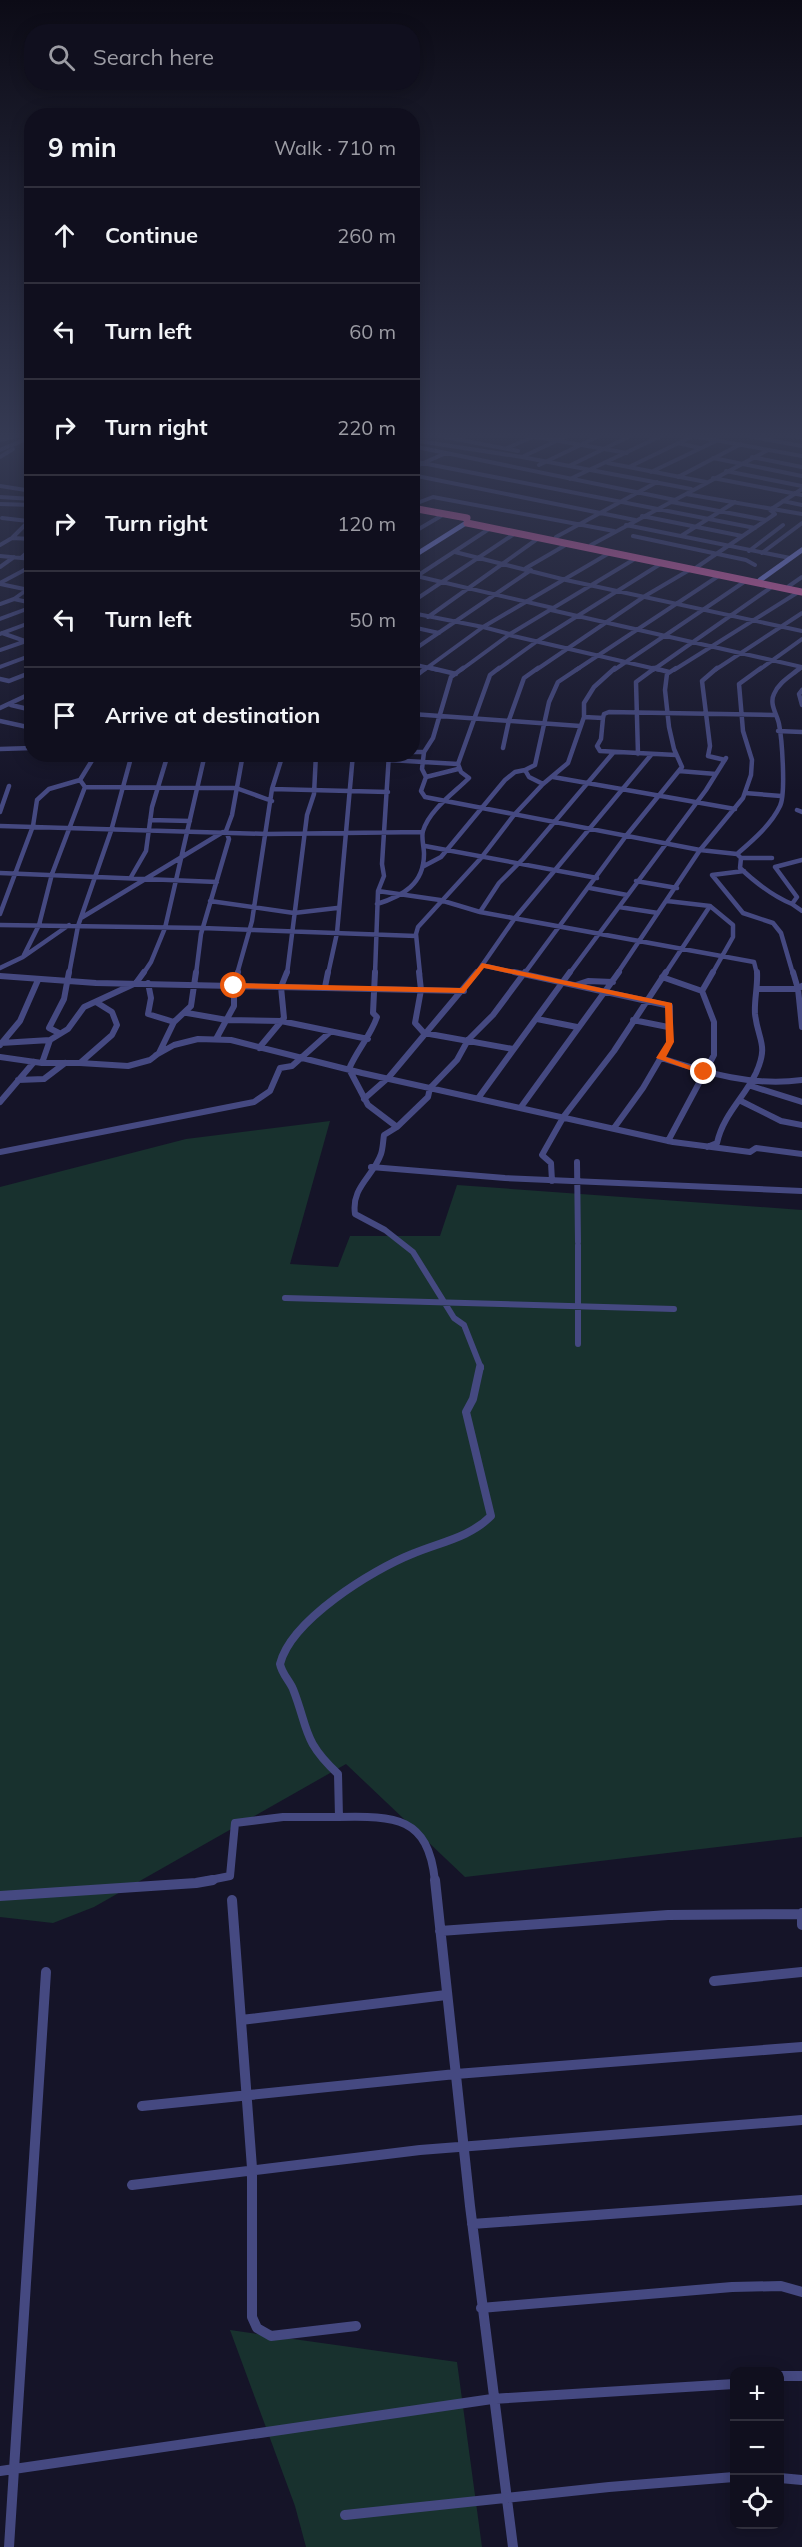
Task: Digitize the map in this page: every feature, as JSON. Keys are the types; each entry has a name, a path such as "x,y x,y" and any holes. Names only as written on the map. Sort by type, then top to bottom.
{"highway":[{"path":"626,555 801,590"},
{"path":"635,555 773,586 801,590"}],"street":[{"path":"21,558 24,555"},
{"path":"420,573 450,555"},
{"path":"469,555 566,580 802,631"},
{"path":"420,597 482,555"},
{"path":"428,617 517,555"},
{"path":"420,646 498,594 551,555"},
{"path":"420,673 483,627 606,555"},
{"path":"503,748 509,720 524,678 645,596 717,555"},
{"path":"722,555 756,563 755,565"},
{"path":"772,555 790,558"},
{"path":"760,580 795,555"},
{"path":"0,556 24,558"},
{"path":"0,567 14,557"},
{"path":"638,557 510,635 451,677 433,738 424,752 422,769 426,777 421,791 425,798 480,809 700,850 772,858"},
{"path":"458,766 490,675 536,642 662,563"},
{"path":"1,585 24,571"},
{"path":"424,867 437,861 505,780 515,772 535,765 555,686 635,628 720,574"},
{"path":"789,586 802,577"},
{"path":"420,578 471,587 580,616 694,640 802,667"},
{"path":"513,1049 424,1033 415,1023 421,990 416,936 418,927 440,900 448,896 481,858 514,815 543,784 568,763 584,717 584,703 592,689 624,662 747,580"},
{"path":"1,585 24,589"},
{"path":"638,754 634,686 653,669 773,586"},
{"path":"339,1816 338,1774 321,1759 305,1738 304,1721 293,1687 280,1663 282,1650 288,1641 320,1612 362,1583 402,1559 481,1527 491,1516 478,1457 467,1424 466,1412 473,1399 481,1369 478,1357 464,1325 454,1318 448,1303 429,1282 426,1271 405,1245 372,1222 355,1214 353,1208 358,1186 381,1155 384,1135 428,1097 430,1088 456,1060 468,1040 494,1015 559,925 590,888 626,836 679,771 682,762 676,754 664,681 669,672 801,590"},
{"path":"0,604 24,593"},
{"path":"14,599 24,602"},
{"path":"0,619 24,608"},
{"path":"479,1097 664,843 697,802 726,759 708,756 707,714 702,681 802,614"},
{"path":"420,615 483,627 536,642 669,672"},
{"path":"1,633 24,625"},
{"path":"420,629 439,633"},
{"path":"1,633 24,641"},
{"path":"521,1107 577,1027 613,982 700,850 735,809 745,793 752,760 741,715 739,684 802,639"},
{"path":"0,650 24,641"},
{"path":"420,643 424,644"},
{"path":"0,667 24,658"},
{"path":"420,666 456,674"},
{"path":"739,856 753,842 781,805 784,772 778,723 772,702 775,690 802,667"},
{"path":"0,679 9,681 24,675"},
{"path":"802,690 799,697 802,705"},
{"path":"10,705 24,697"},
{"path":"0,706 10,705 24,708"},
{"path":"676,754 651,755 600,751 597,746 601,740 603,718 606,712 774,715"},
{"path":"420,714 580,726"},
{"path":"584,717 603,718"},
{"path":"496,719 508,728"},
{"path":"0,721 24,726"},
{"path":"778,731 802,732"},
{"path":"0,749 24,748"},
{"path":"480,912 499,883 613,753"},
{"path":"364,1099 389,1077 424,1033 464,991 515,918 651,755"},
{"path":"377,904 391,900 418,881 424,867 425,846 422,832 431,815 469,778 458,766 420,761"},
{"path":"0,914 33,826 37,800 49,789 80,780 91,762"},
{"path":"59,1033 49,1028 50,1024 64,999 65,981 78,926 111,831 130,762"},
{"path":"131,878 146,851 147,831 166,762"},
{"path":"42,1063 50,1040 68,1029 84,1007 136,983 154,956 165,928 203,762"},
{"path":"156,1055 166,1045 174,1022 187,1013 191,1006 202,928 229,839 226,831 232,815 241,762"},
{"path":"216,1039 237,996 234,986 254,909 272,789 280,762"},
{"path":"259,1047 282,1021 284,1010 281,987 287,973 290,931 307,815 313,790 315,762"},
{"path":"325,987 337,933 352,762"},
{"path":"349,1069 356,1053 368,1040 377,1017 373,1013 375,934 378,891 384,876 382,864 389,762"},
{"path":"426,777 458,766"},
{"path":"525,770 529,777 543,784"},
{"path":"679,771 716,774"},
{"path":"553,777 735,809"},
{"path":"80,780 85,787"},
{"path":"0,812 9,786"},
{"path":"85,787 236,788 272,801"},
{"path":"23,957 39,925 52,874 71,830 85,787"},
{"path":"272,789 388,792"},
{"path":"745,793 781,796"},
{"path":"150,820 190,821"},
{"path":"0,826 33,826 71,830 226,831 267,834 422,832"},
{"path":"0,968 23,957 68,925 146,879 182,854 226,831"},
{"path":"425,846 597,878"},
{"path":"739,856 740,866 744,872 775,898 802,910"},
{"path":"792,904 797,897 777,872 776,866 802,860"},
{"path":"744,872 711,875 743,913 773,923 777,928 800,987 802,1027"},
{"path":"0,873 217,882"},
{"path":"636,881 676,888"},
{"path":"590,888 627,895"},
{"path":"378,891 440,900 480,912 754,962 757,989 756,1022 764,1047 752,1083 719,1131 717,1143 702,1148"},
{"path":"210,901 294,913 338,908"},
{"path":"667,901 710,906 733,925 733,937 702,992"},
{"path":"552,1181 551,1163 542,1155 564,1116 608,1060 710,906"},
{"path":"619,907 658,914"},
{"path":"0,925 202,928 249,932 290,931 416,936"},
{"path":"482,965 605,993 669,1004 670,1042 614,1128"},
{"path":"0,976 38,981 464,991"},
{"path":"662,977 702,992 710,1007 716,1047 668,1142"},
{"path":"1,1044 20,1022 38,981"},
{"path":"573,985 588,981 613,982"},
{"path":"148,983 151,998 148,1014 174,1022"},
{"path":"757,989 800,987"},
{"path":"81,1063 112,1035 117,1025 112,1012 96,1002"},
{"path":"187,1013 227,1020 282,1021 368,1040"},
{"path":"537,1018 577,1027"},
{"path":"633,1020 668,1027"},
{"path":"0,1152 254,1102 270,1091 280,1068 292,1066 330,1032"},
{"path":"0,1057 42,1063 81,1063 128,1068 156,1055 165,1048 202,1039 216,1039 304,1055 349,1069 564,1116 668,1142 702,1148 750,1152 756,1148 802,1154"},
{"path":"1,1044 50,1040"},
{"path":"661,1058 704,1072 752,1083 802,1102"},
{"path":"0,1102 34,1062"},
{"path":"18,1080 42,1081 54,1075 65,1063"},
{"path":"349,1069 364,1099 396,1127"},
{"path":"752,1083 801,1078"},
{"path":"739,1101 781,1121 802,1125"},
{"path":"577,1162 579,1344"},
{"path":"371,1167 552,1181 802,1191"},
{"path":"285,1298 674,1310"},
{"path":"0,1896 196,1883 230,1876 235,1823 283,1817 368,1815 399,1822 423,1838 433,1864 481,2308 513,2547"},
{"path":"232,1900 252,2168 252,2317 257,2328 271,2336 357,2326"},
{"path":"440,1931 668,1915 801,1913 802,1925"},
{"path":"9,2547 46,1972"},
{"path":"714,1981 802,1972"},
{"path":"241,2020 446,1995"},
{"path":"142,2106 456,2074 802,2046"},
{"path":"132,2185 252,2168 463,2145 680,2132 802,2120"},
{"path":"472,2224 802,2200"},
{"path":"481,2308 732,2287 781,2286 802,2292"},
{"path":"784,2376 802,2376"},
{"path":"0,2471 492,2400 605,2390 730,2385"},
{"path":"345,2515 507,2497 730,2478"},
{"path":"784,2478 802,2480"}],"green space":[{"path":"330,1121 290,1264 338,1267 350,1236 440,1236 457,1185 802,1210 802,1837 465,1877 346,1764 94,1907 53,1923 0,1917 0,1187 186,1139"},
{"path":"230,2330 457,2362 482,2547 306,2547 295,2506"}],"route":[{"path":"234,986 464,991 482,965 605,993 669,1004 670,1042 661,1058 704,1072"}]}
